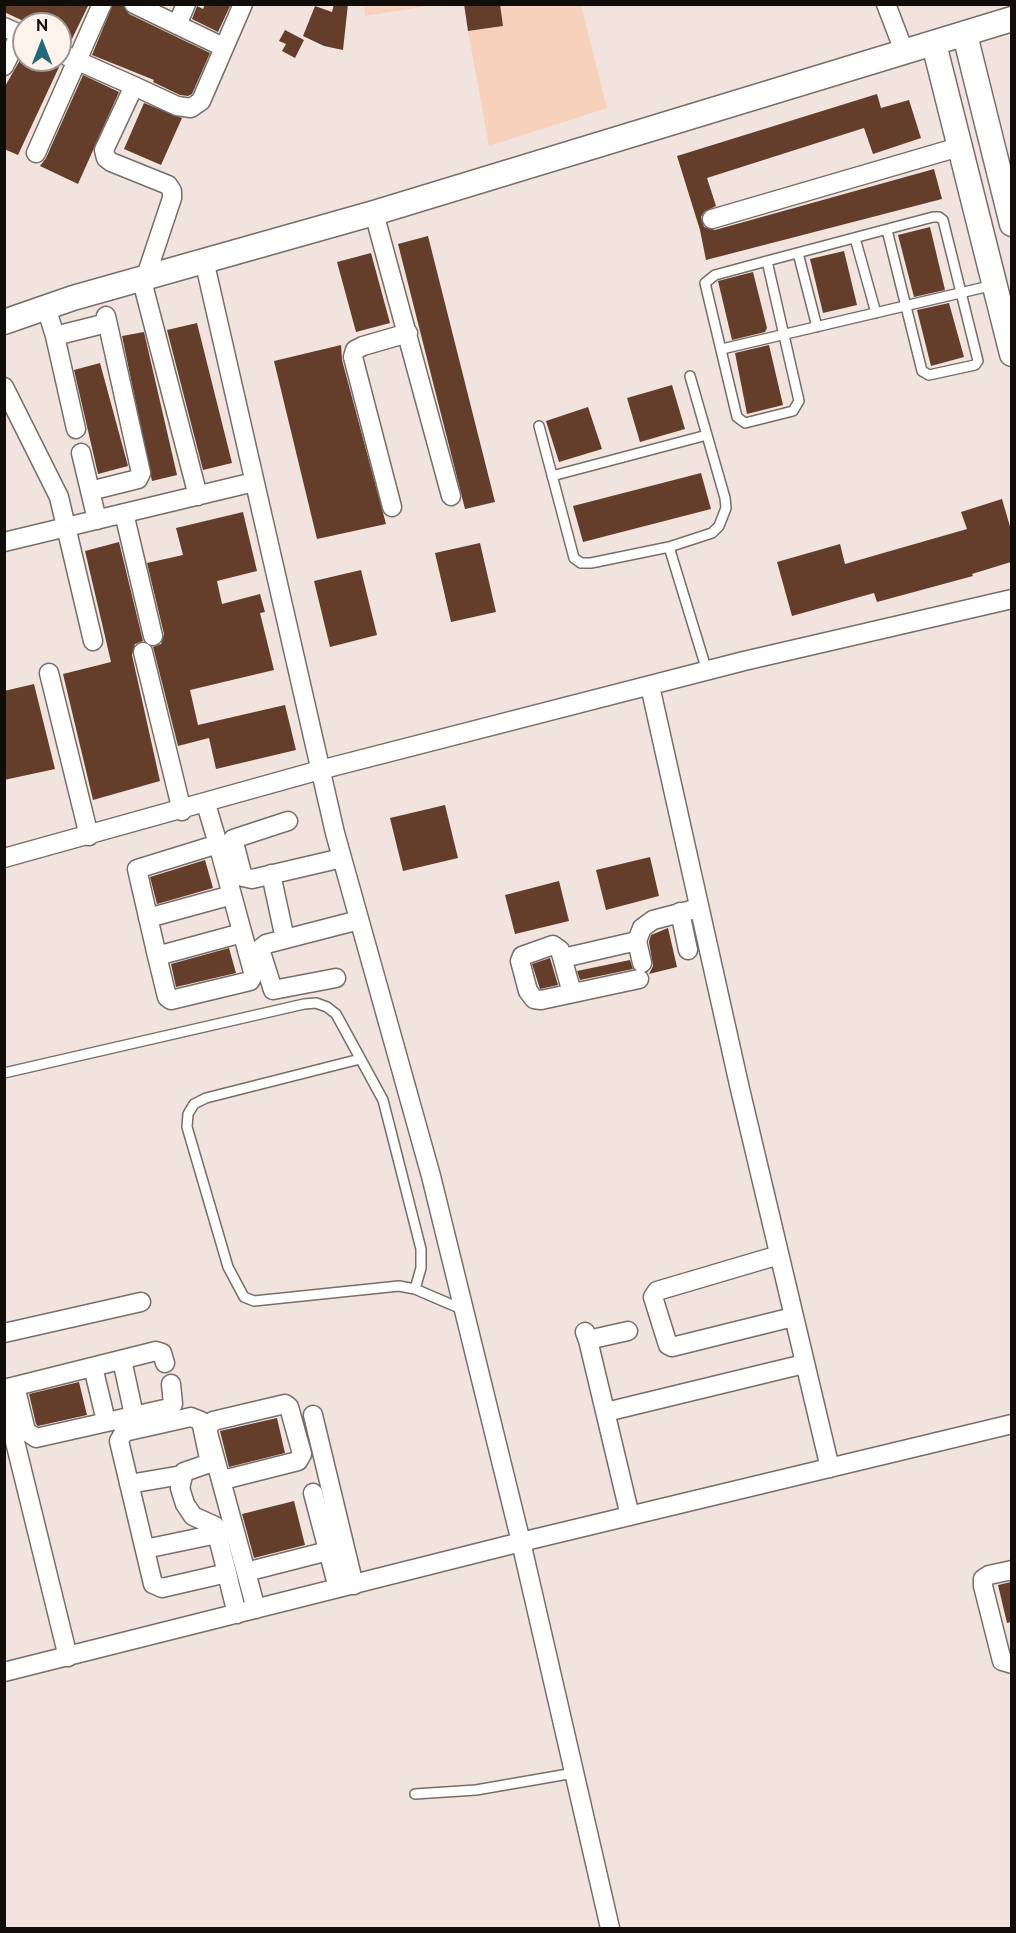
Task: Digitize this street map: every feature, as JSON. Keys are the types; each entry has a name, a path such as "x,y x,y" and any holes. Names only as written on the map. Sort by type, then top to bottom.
{"street":[{"path":"36,153 102,4"},
{"path":"134,4 223,47"},
{"path":"177,25 186,4"},
{"path":"72,58 177,106 191,108 201,101 243,4"},
{"path":"886,4 904,51"},
{"path":"4,322 143,277 374,213 904,51 965,35 1011,19"},
{"path":"965,35 1011,225"},
{"path":"4,66 12,44"},
{"path":"933,44 1011,354"},
{"path":"134,86 104,150 106,159 168,185 172,191 172,198 143,277 198,496"},
{"path":"712,219 959,147"},
{"path":"374,213 451,496"},
{"path":"204,260 320,770 342,858 431,1176 521,1542 610,1929"},
{"path":"46,307 55,336 76,429"},
{"path":"55,336 107,320 141,473 138,479 90,491"},
{"path":"392,507 353,357 356,350 363,346 408,333"},
{"path":"4,387 59,497 93,641"},
{"path":"81,453 98,520"},
{"path":"4,542 254,482"},
{"path":"124,513 153,636"},
{"path":"4,858 182,811 320,770 707,671 1011,599"},
{"path":"143,652 182,811"},
{"path":"49,673 89,836"},
{"path":"650,686 793,1317 830,1468"},
{"path":"207,804 218,844 242,933 253,972 250,981 176,1001 167,997 136,874 140,866 218,844"},
{"path":"288,821 233,839 243,877 252,879 342,858"},
{"path":"271,874 285,939"},
{"path":"148,918 232,896"},
{"path":"572,993 560,950 553,945 522,956 520,961 528,991 534,999 541,1000 572,993 640,971 637,941 648,923 660,917 699,908"},
{"path":"680,912 688,950"},
{"path":"336,978 273,990 260,949 266,944 359,920"},
{"path":"157,956 242,933"},
{"path":"563,958 637,941"},
{"path":"779,1255 657,1291 653,1296 668,1345 672,1347 793,1317"},
{"path":"4,1334 141,1302"},
{"path":"628,1331 586,1336 630,1516"},
{"path":"8,1391 156,1351 162,1353 165,1363"},
{"path":"122,1360 134,1415"},
{"path":"606,1412 804,1364"},
{"path":"93,1367 106,1421"},
{"path":"8,1391 26,1431 36,1438 169,1408 173,1404 171,1384"},
{"path":"8,1391 68,1657"},
{"path":"223,1480 298,1461 302,1454 289,1407 285,1404 209,1424 207,1429 223,1480 256,1609"},
{"path":"313,1415 346,1586"},
{"path":"227,1573 157,1588 153,1584 119,1441 124,1432 191,1417 201,1421 211,1459 210,1463 188,1468 182,1475 180,1488 188,1510 201,1521 215,1526 227,1573 237,1614"},
{"path":"4,1672 521,1542 1011,1424"},
{"path":"129,1484 182,1475"},
{"path":"313,1492 328,1551 346,1586"},
{"path":"145,1549 217,1534"},
{"path":"246,1572 328,1551"},
{"path":"1011,1570 989,1575 983,1579 983,1586 1002,1661 1011,1664"}],"lane":[{"path":"767,261 799,401 798,407 793,411 745,423 737,417 705,283 715,275 767,261 887,230 933,217 943,220 979,357 975,364 930,375 922,371 887,230"},
{"path":"855,238 876,313"},
{"path":"798,253 817,327"},
{"path":"722,349 994,285"},
{"path":"539,426 574,558 581,563 669,547 712,533 723,517 725,498 690,376"},
{"path":"552,476 707,435"},
{"path":"669,547 707,671"},
{"path":"4,1073 316,1003 336,1014 383,1100 416,1222 421,1250 421,1268 415,1289"},
{"path":"360,1059 206,1098 194,1104 188,1114 187,1127 228,1267 244,1297 255,1301 399,1286 415,1289 464,1310"},
{"path":"415,1794 476,1790 574,1773"}],"shaded area":[{"path":"364,4 435,4 435,5 365,16"},
{"path":"500,5 581,5 607,108 489,146 468,31 503,26"}],"building":[{"path":"4,4 89,4 72,39 72,12 12,12 12,16 4,12"},
{"path":"113,4 123,4 129,14 210,53 192,94 180,95 153,82 154,80 92,55"},
{"path":"205,4 231,4 218,32 192,19 197,6 203,9"},
{"path":"334,4 348,4 343,50 324,46 303,36 315,6 332,12"},
{"path":"464,4 500,4 503,26 468,31"},
{"path":"285,30 304,40 295,58 282,51 286,44 279,41"},
{"path":"13,72 57,72 18,155 4,149 4,88"},
{"path":"83,75 119,92 78,184 40,166 46,158"},
{"path":"877,94 881,108 909,100 921,138 873,154 864,128 707,178 716,206 704,212 701,217 704,227 715,230 934,169 942,199 706,260 700,230 677,156"},
{"path":"144,103 182,118 161,165 124,149"},
{"path":"930,227 945,290 914,297 898,235"},
{"path":"428,236 495,502 465,509 398,244"},
{"path":"844,251 857,305 823,313 810,259"},
{"path":"371,253 390,323 356,332 337,262"},
{"path":"753,272 767,328 765,332 732,340 718,281"},
{"path":"949,303 964,357 931,366 917,310"},
{"path":"197,323 232,463 203,470 167,330"},
{"path":"144,332 177,475 152,481 122,336"},
{"path":"341,345 342,360 386,524 317,539 274,361"},
{"path":"769,345 783,405 747,414 735,353"},
{"path":"100,363 128,466 98,474 74,370"},
{"path":"672,385 685,429 640,442 627,398"},
{"path":"588,407 602,449 559,462 546,421"},
{"path":"701,473 711,509 583,542 573,506"},
{"path":"1002,499 1011,530 1011,562 972,574 973,576 877,602 874,593 792,616 777,562 840,544 845,564 967,529 961,512"},
{"path":"243,512 257,571 217,581 222,604 260,594 265,612 260,613 274,670 190,690 198,725 285,705 296,750 216,769 209,738 178,746 153,647 161,644 164,634 147,563 183,555 176,528"},
{"path":"119,542 143,641 135,644 132,655 160,781 93,800 63,674 111,662 85,551"},
{"path":"480,543 496,612 451,622 435,553"},
{"path":"361,570 377,635 330,647 314,581"},
{"path":"34,684 55,769 4,780 4,691"},
{"path":"445,805 458,858 403,871 390,818"},
{"path":"650,857 659,896 606,910 596,870"},
{"path":"205,860 213,888 157,904 150,877"},
{"path":"559,881 569,921 515,934 505,895"},
{"path":"668,928 677,967 649,974 653,966 649,942 651,935"},
{"path":"229,948 236,973 176,987 171,964"},
{"path":"550,958 558,985 540,989 532,964"},
{"path":"630,960 633,969 580,980 577,971"},
{"path":"79,1382 87,1415 38,1426 29,1394"},
{"path":"277,1418 285,1453 229,1467 220,1431"},
{"path":"294,1501 305,1545 254,1558 242,1514"},
{"path":"1011,1582 1011,1622 1007,1623 998,1585"}]}
